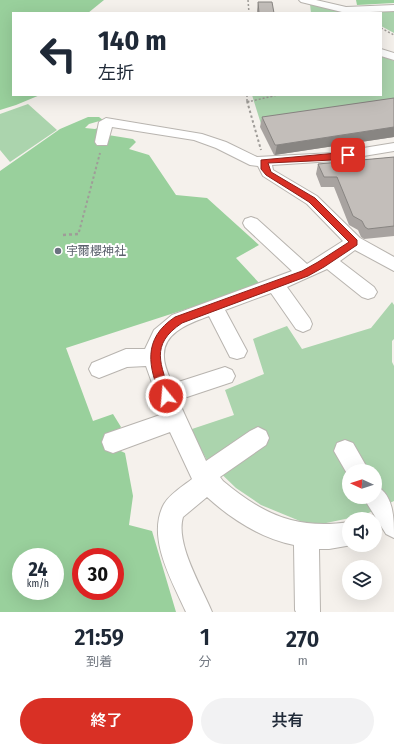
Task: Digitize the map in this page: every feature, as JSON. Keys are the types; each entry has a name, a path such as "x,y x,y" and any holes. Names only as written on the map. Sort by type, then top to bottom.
{"street":[{"path":"304,0 329,7 352,11 394,8"},
{"path":"382,52 394,57"},
{"path":"102,142 106,122 173,132 197,138 221,145 255,162 333,157 394,147"},
{"path":"264,161 265,169 268,173 312,200 354,242 394,265"},
{"path":"251,223 305,273"},
{"path":"342,535 317,537 275,529 249,516 222,495 205,478 187,447 166,396 154,357 156,345 161,335 169,326 178,320 214,308 305,273 328,260 354,242"},
{"path":"328,260 368,292"},
{"path":"275,284 303,324"},
{"path":"214,308 237,351"},
{"path":"99,369 126,358 154,357"},
{"path":"166,396 225,376"},
{"path":"113,442 176,420"},
{"path":"199,612 170,542 168,527 174,511 205,478 258,438"},
{"path":"345,451 353,464"},
{"path":"379,504 388,522"},
{"path":"306,535 308,610"}],"path":[{"path":"248,0 249,12"},
{"path":"382,29 394,35"},
{"path":"247,96 247,102 264,161"},
{"path":"247,102 274,96"},
{"path":"63,234 78,234 81,227 102,142"}],"green space":[{"path":"0,0 104,0 89,12 12,12 12,96 38,96 0,110"},
{"path":"356,0 394,0 394,3 357,5"},
{"path":"310,4 343,12 311,12"},
{"path":"394,6 394,33 382,27 382,12 362,12 364,10"},
{"path":"382,55 394,61 394,106 261,124 252,96 382,96"},
{"path":"28,104 57,130 10,162 0,150 0,114"},
{"path":"88,117 99,117 103,120 89,124 85,128 95,129 103,126 108,135 133,139 136,142 129,149 149,155 176,195 207,198 259,245 236,258 261,285 66,348 93,421 113,414 121,427 106,444 125,453 133,496 129,525 152,531 176,612 0,612 0,171 60,129"},
{"path":"392,302 394,305 392,362 394,366 394,501 370,512 342,512 342,520 312,526 261,505 236,488 207,460 189,430 234,415 225,390 264,374 253,339 287,326 302,349 371,328"}],"building":[{"path":"258,2 272,2 274,12 259,12"},
{"path":"394,98 394,127 277,145 275,145 262,117"},
{"path":"394,157 394,226 368,229 362,221 353,216 337,177 324,177 318,164"}],"place":[{"name":"宇爾櫻神社","path":"58,251"}],"route":[{"path":"166,396 154,357 156,345 161,335 169,326 178,320 294,278 321,265 354,242 346,236 312,200 268,173 265,169 264,161 348,155"}]}
